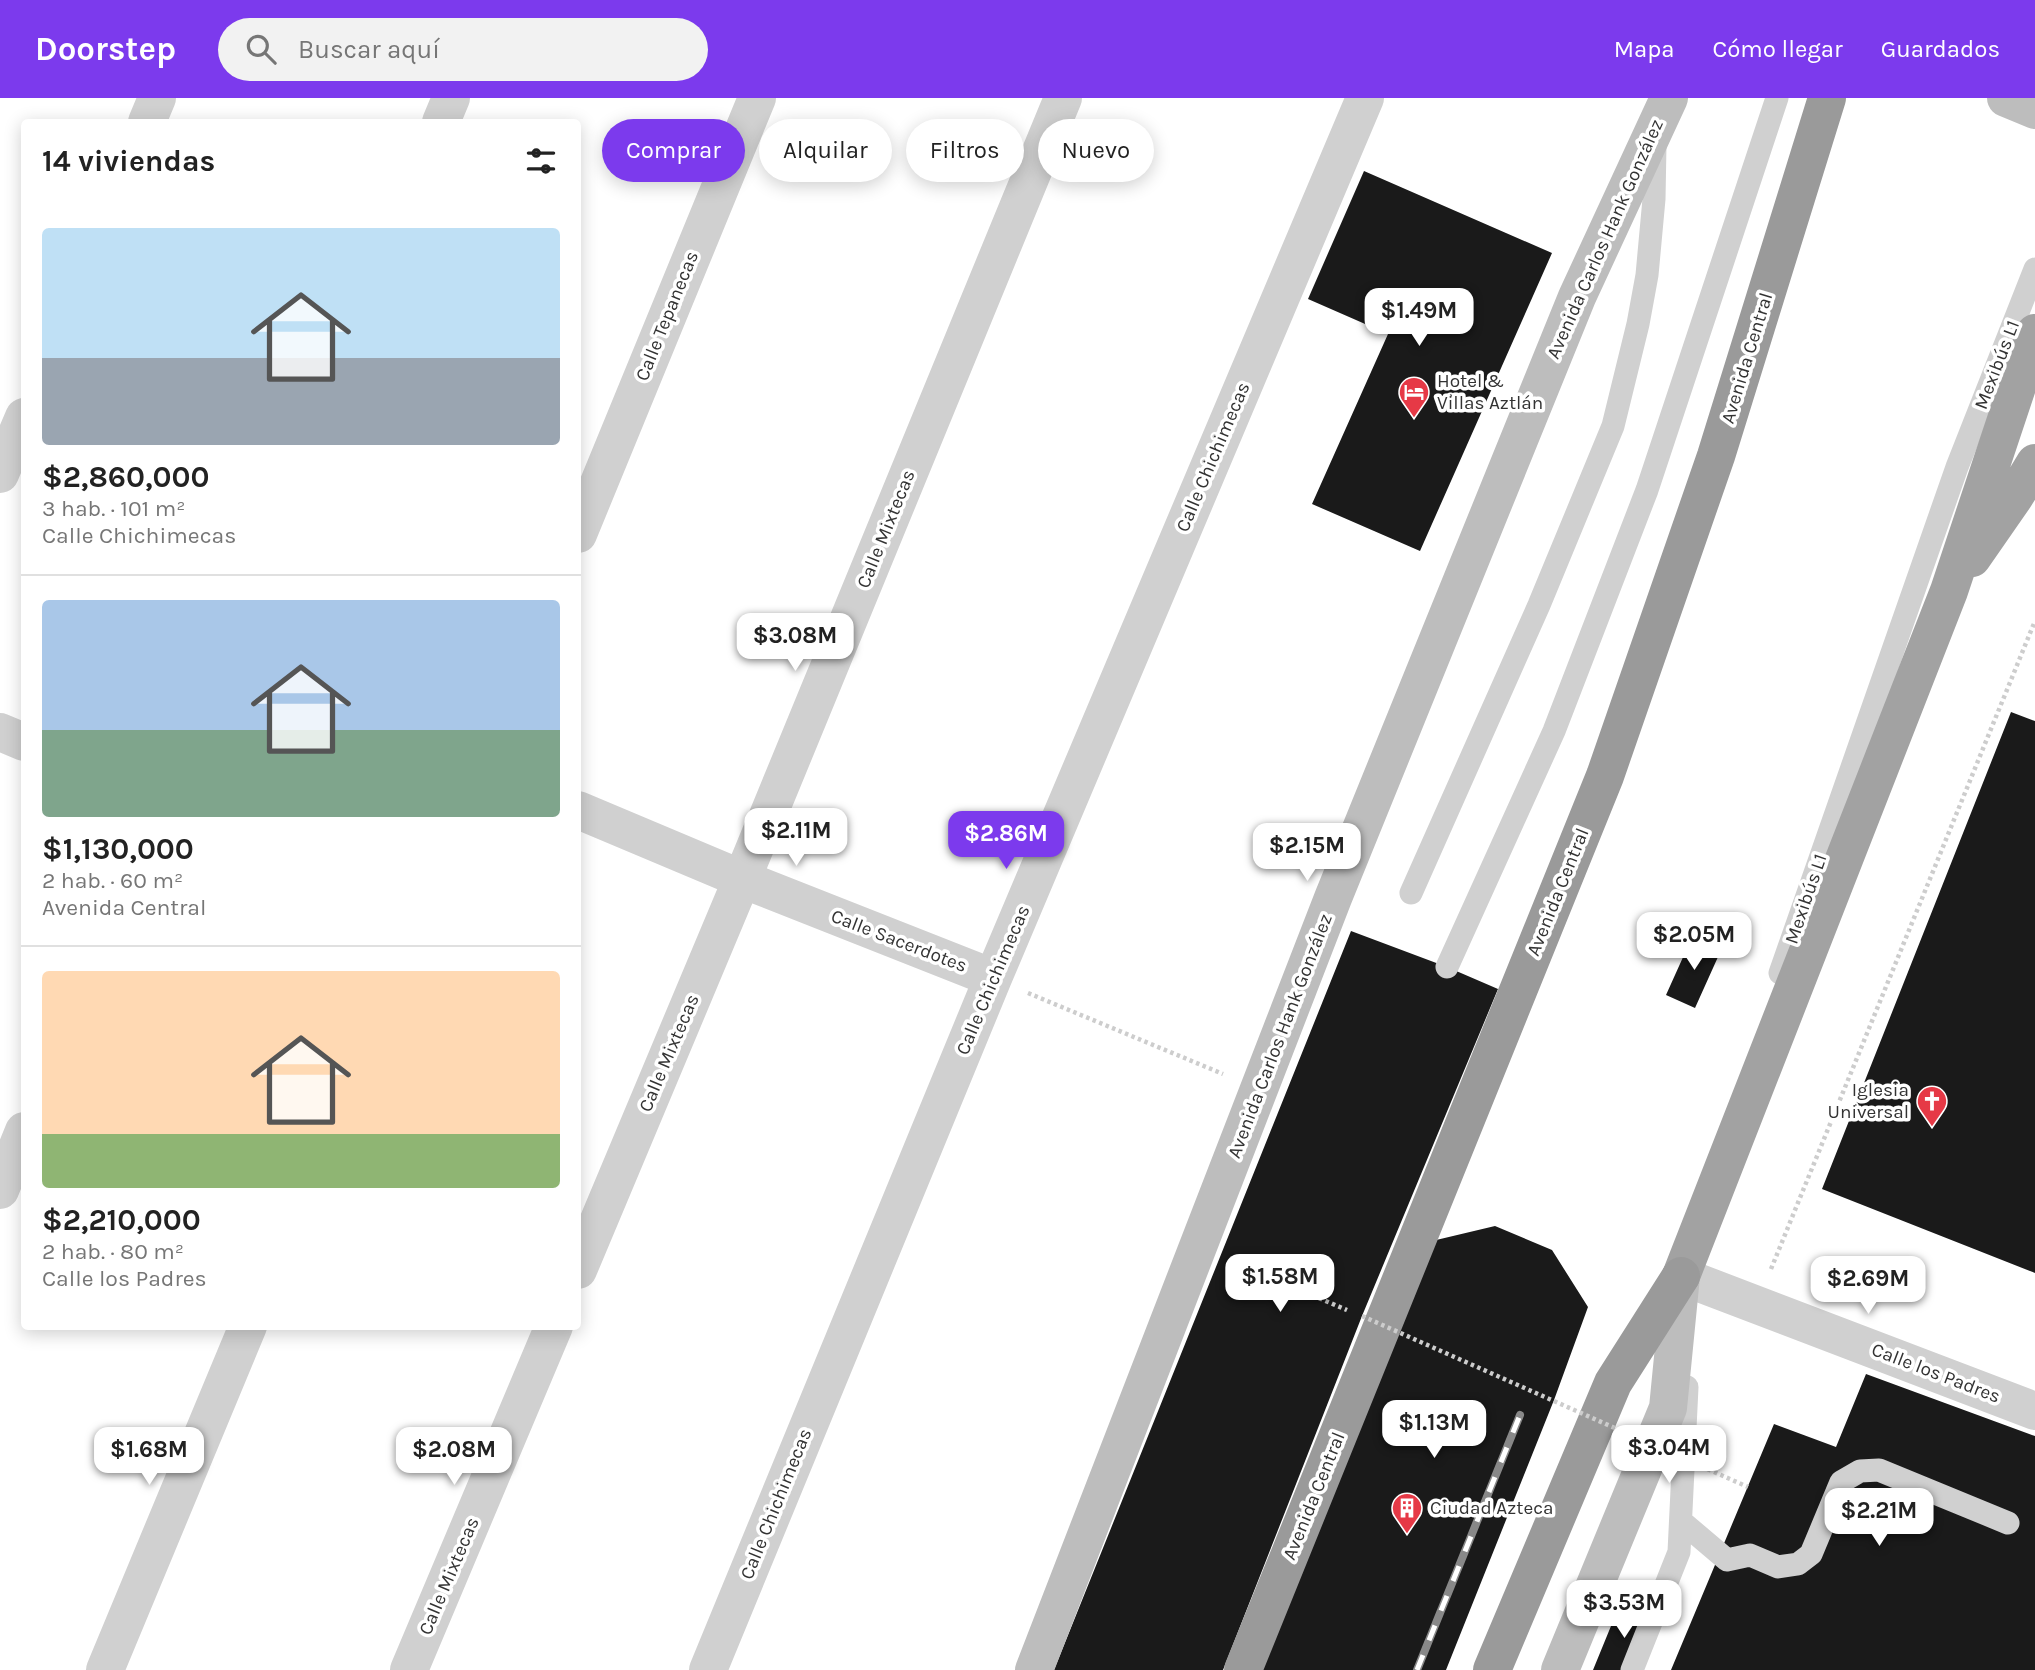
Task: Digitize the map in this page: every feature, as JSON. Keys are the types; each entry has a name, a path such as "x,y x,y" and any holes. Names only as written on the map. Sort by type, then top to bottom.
{"highway":[{"name":"Avenida Central","path":"1243,1670 1605,776 1716,456 1827,98"},
{"path":"1492,1670 1612,1382 1688,1278 1731,1150 1949,591 2035,334"},
{"path":"1949,591 2035,463"}],"main road":[{"path":"2006,98 2035,110"},
{"name":"Avenida Carlos Hank González","path":"1034,1670 1343,873 1577,298 1662,113"},
{"path":"1560,1670 1668,1408 1688,1278"}],"street":[{"path":"148,119 157,98"},
{"path":"442,119 451,98"},
{"name":"Calle Tepanecas","path":"581,527 757,98"},
{"name":"Calle Mixtecas","path":"581,1263 1063,98"},
{"name":"Calle Chichimecas","path":"708,1670 993,978 1365,98"},
{"path":"0,474 21,434"},
{"path":"0,732 21,741"},
{"name":"Calle Sacerdotes","path":"581,811 742,879 993,978"},
{"path":"0,1190 21,1138"},
{"name":"Calle los Padres","path":"1688,1278 2035,1411"},
{"path":"105,1670 246,1330"},
{"name":"Calle Mixtecas","path":"409,1670 552,1330"}],"lane":[{"path":"1447,967 1554,731 1647,490 1777,98"},
{"path":"1411,893 1539,605 1612,426 1638,324 1647,275 1662,113"},
{"name":"Mexibús L1","path":"1731,1150 1781,970 1957,467 2035,269"},
{"path":"1632,1670 1679,1552 1688,1278"},
{"path":"1681,1521 1727,1560 1750,1555 1778,1566 1798,1564 1811,1554 1841,1482 1860,1471 1879,1471 2008,1522"}],"path":[{"path":"1767,1280 2035,621"},
{"path":"993,978 1260,1089"},
{"path":"1326,1269 1314,1296 1350,1311"},
{"path":"1362,1316 1748,1487"}],"building":[{"name":"Hotel & Villas Aztlán","path":"1364,171 1552,253 1420,551 1312,504 1388,334 1308,299"},
{"path":"2011,712 2035,721 2035,1273 1822,1189"},
{"path":"1351,931 1498,989 1362,1316 1223,1670 1054,1670"},
{"path":"1693,935 1722,948 1695,1008 1666,995"},
{"name":"Ciudad Azteca","path":"1495,1226 1552,1250 1588,1307 1554,1400 1446,1670 1260,1670 1432,1241"},
{"path":"1866,1374 2035,1436 2035,1670 1671,1670 1774,1424 1836,1447"},
{"path":"1620,1604 1654,1618 1632,1670 1593,1670"}],"railway":[{"path":"1417,1670 1520,1415"}],"place":[{"name":"Hotel & Villas Aztlán","path":"1414,419"},
{"name":"Iglesia Universal","path":"1932,1128"},
{"name":"Ciudad Azteca","path":"1407,1535"}]}
